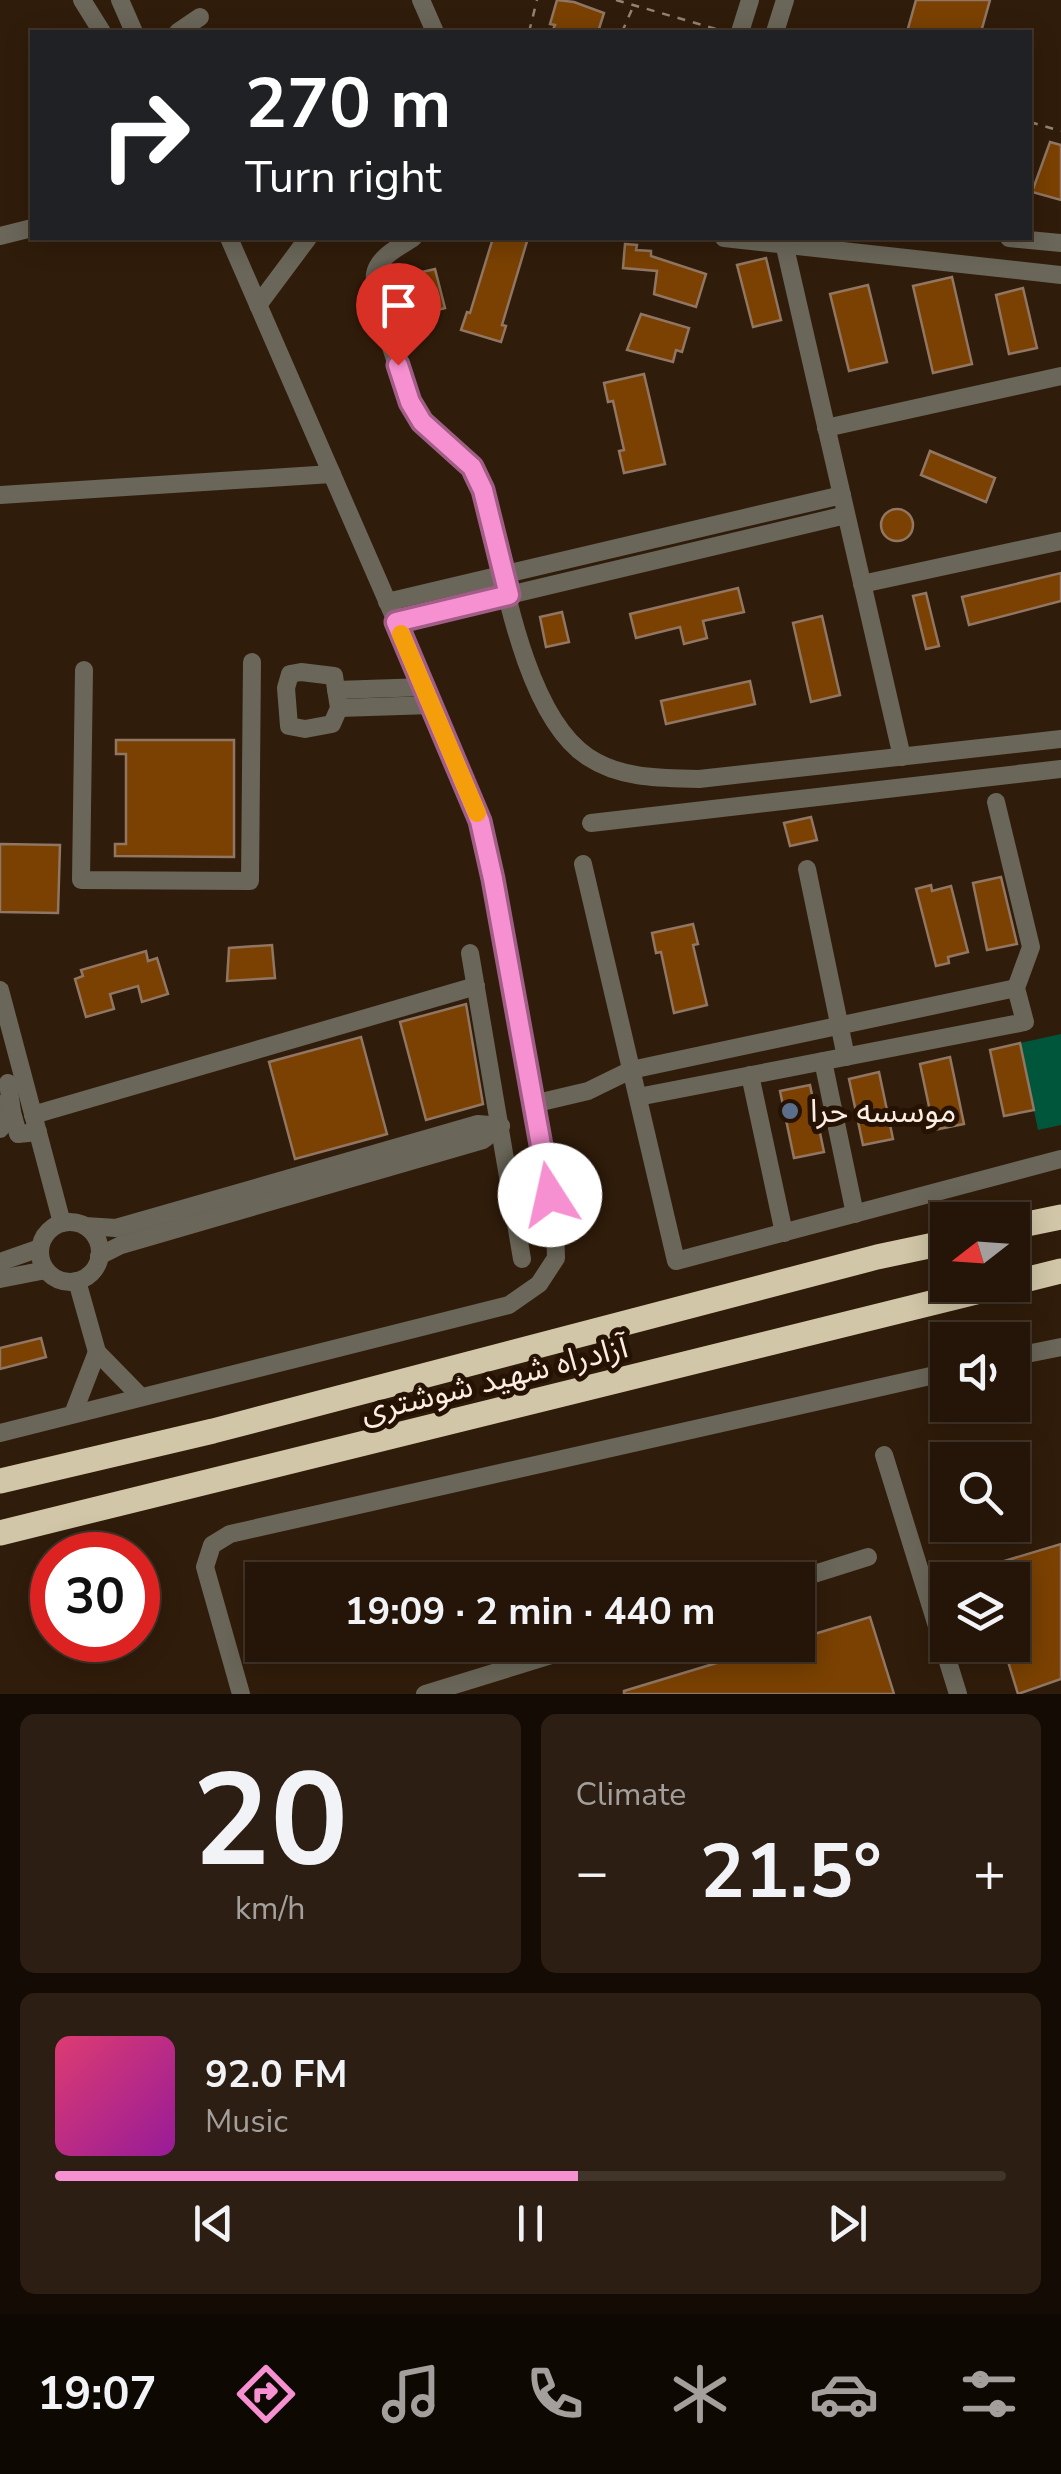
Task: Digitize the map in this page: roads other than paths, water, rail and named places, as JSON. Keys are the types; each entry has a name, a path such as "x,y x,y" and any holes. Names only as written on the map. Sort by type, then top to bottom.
{"highway":[{"path":"1030,1223 1061,1217"},
{"name":"آزادراه شهید شوشتری","path":"0,1481 214,1432 930,1246"},
{"path":"1030,1279 1061,1271"},
{"name":"آزادراه شهید شوشتری","path":"0,1533 935,1302"}],"street":[{"path":"82,0 101,30"},
{"path":"120,0 133,30"},
{"path":"422,0 434,30"},
{"path":"741,30 750,0"},
{"path":"776,30 784,0"},
{"path":"181,30 200,17"},
{"path":"0,236 30,228"},
{"path":"0,1433 509,1305 538,1284 556,1258 534,1104 480,821 229,240"},
{"path":"258,305 307,240"},
{"path":"410,240 385,257 375,272 375,292 410,402 422,422 472,467 483,490 526,661 560,732 587,756 618,771 649,778 700,778 1061,739"},
{"path":"748,240 1061,275"},
{"path":"1030,240 1061,243"},
{"path":"784,243 902,757"},
{"path":"826,428 1061,376"},
{"path":"0,495 332,474"},
{"path":"387,602 842,495"},
{"path":"396,622 846,515"},
{"path":"862,584 1061,541"},
{"path":"84,670 81,880 250,881 252,662"},
{"path":"290,674 334,676 338,699 332,724 305,729 289,726 286,699 290,674"},
{"path":"338,699 429,696"},
{"path":"253,699 286,699"},
{"path":"591,823 1061,769"},
{"path":"638,1097 1025,1022 1016,988 1030,947 996,802"},
{"path":"582,864 676,1261 1061,1159"},
{"path":"807,870 846,1056"},
{"path":"470,953 522,1259"},
{"path":"6,1108 18,1134 36,1124 476,986"},
{"path":"534,1104 588,1091 632,1070 1016,988"},
{"path":"0,990 11,1082 0,1129"},
{"path":"823,1061 855,1214"},
{"path":"750,1075 784,1233"},
{"path":"11,1082 36,1124 62,1223"},
{"path":"0,1262 40,1248 52,1228 62,1223 116,1228 478,1124 501,1126"},
{"path":"0,1279 46,1270 66,1282 77,1281 88,1276 100,1256 121,1245 483,1140 501,1126"},
{"path":"85,1226 94,1234 100,1256"},
{"path":"40,1248 46,1270"},
{"path":"77,1281 96,1352 141,1397"},
{"path":"1030,1353 1061,1347"},
{"path":"73,1414 96,1352"},
{"path":"241,1694 205,1566 212,1544 230,1534 930,1376"},
{"path":"884,1456 958,1694"},
{"path":"815,1574 868,1558"},
{"path":"424,1694 528,1662"}],"place":[{"name":"موسسه حرا","path":"790,1111"}]}
